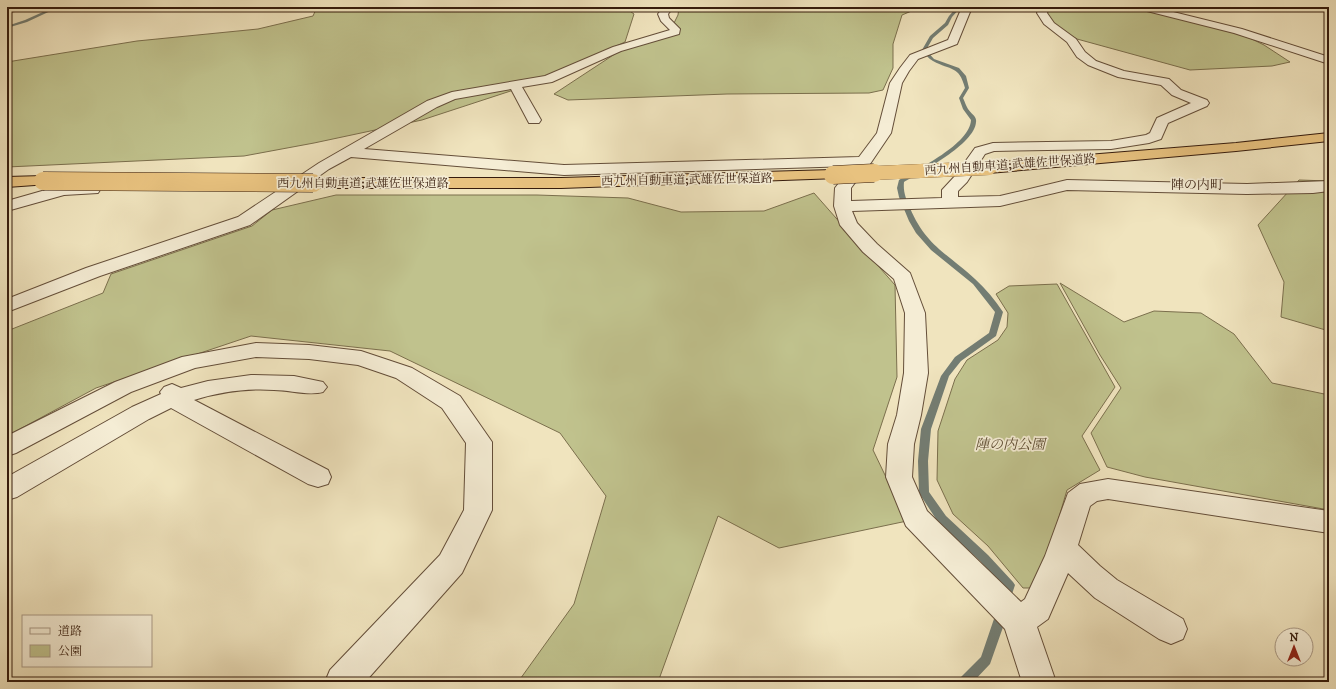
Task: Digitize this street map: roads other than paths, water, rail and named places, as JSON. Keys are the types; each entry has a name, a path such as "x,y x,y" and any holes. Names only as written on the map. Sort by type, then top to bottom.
{"highway":[{"name":"西九州自動車道;武雄佐世保道路","path":"7,181 569,183 833,175 989,168 1236,147 1329,137"}],"street":[{"path":"7,9 22,7"},
{"path":"7,306 93,272 244,221 287,190 348,152 432,104 452,96 548,79 617,49 675,32 675,29 664,19 663,14 667,9 666,7"},
{"path":"967,7 953,42 914,57 904,70 896,83 884,133 865,161 843,188 842,206 849,225 870,248 903,277 915,313 916,373 909,415 901,444 899,477 916,518 1019,621 1039,682"},
{"path":"950,202 950,190 961,179 980,151 993,147 1011,145 1111,145 1149,139 1156,136 1162,121 1202,103 1175,92 1168,87 1165,82 1117,74 1085,58 1077,51 1072,40 1048,23 1042,13 1044,7"},
{"path":"1142,7 1238,31 1329,61"},
{"path":"515,85 534,120"},
{"path":"348,152 564,170 865,161"},
{"path":"842,206 1000,201 1045,189 1067,185 1247,189 1313,188 1329,186"},
{"path":"7,206 63,190 287,190"},
{"path":"7,446 123,387 190,362 256,350 309,352 361,358 404,373 451,402 479,442 478,510 451,564 342,682"},
{"path":"166,372 175,400 318,477"},
{"path":"7,490 147,410 204,390 246,382 292,382 315,387"},
{"path":"1019,621 1037,609 1050,582 1063,548 1078,500 1090,491 1108,488 1329,522"},
{"path":"1063,548 1106,590 1171,629"}],"waterway":[{"path":"7,27 26,21 57,7"},
{"path":"959,7 950,17 947,24 931,37 924,50 933,60 957,69 964,76 967,88 961,98 965,109 974,120 972,130 955,147 932,163 901,181 900,185 903,200 918,231 933,248 975,283 999,312 993,334 958,359 945,376 926,429 923,461 924,493 942,519 984,558 1009,585 1005,600"},
{"path":"964,682 986,660 1002,613"}],"district":[{"name":"陣の内町","path":"1197,185"}],"park label":[{"name":"陣の内公園","path":"1010,445"}]}
